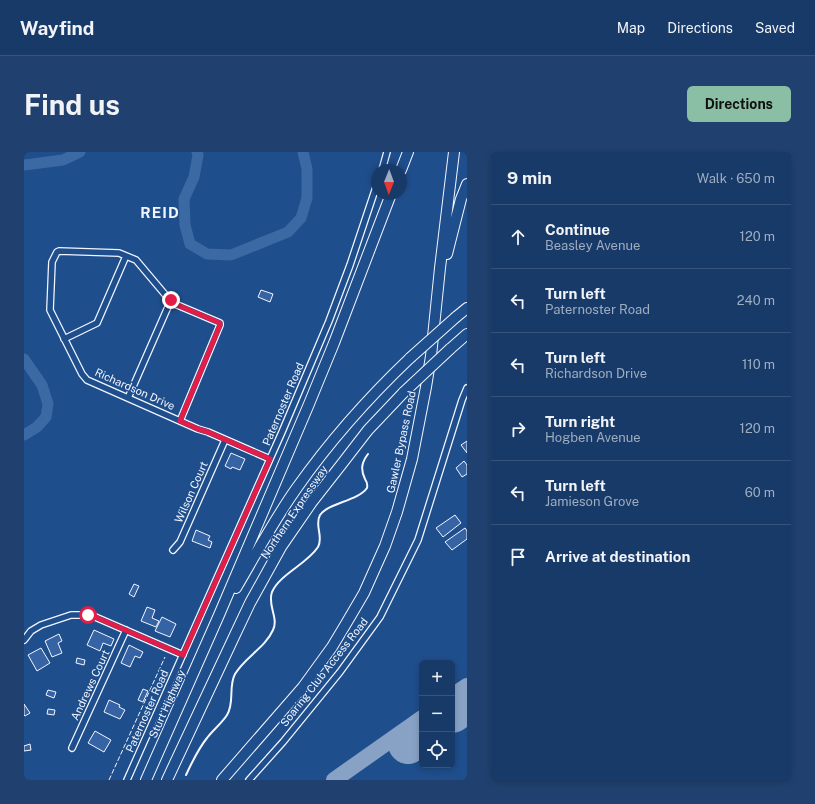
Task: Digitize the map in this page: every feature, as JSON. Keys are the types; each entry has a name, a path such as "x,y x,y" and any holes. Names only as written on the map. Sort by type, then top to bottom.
{"highway":[{"path":"403,164 408,152"},
{"name":"Gawler Bypass Road","path":"222,780 284,710 332,647 364,593 385,546 397,512 412,460 428,371 454,152"},
{"path":"439,278 446,266 452,232 461,199 467,184"},
{"path":"219,615 331,350 389,200"},
{"name":"Northern Expressway","path":"219,615 296,489 330,445 388,379 467,308"},
{"name":"Northern Expressway","path":"167,780 232,639 281,547 312,502 368,430 404,392 467,334"},
{"name":"Sturt Highway","path":"146,780 219,615"}],"street":[{"path":"384,164 388,152"},
{"name":"Paternoster Road","path":"127,780 270,459 329,321 372,200"},
{"name":"Richardson Drive","path":"126,256 119,253 59,251 52,262 50,310 82,374 87,380 270,459"},
{"path":"64,339 97,323 126,256 136,260 168,298 175,304 220,323 180,421"},
{"path":"128,398 171,300"},
{"name":"Soaring Club Access Road","path":"249,780 340,672 380,617 418,540 467,388"},
{"name":"Wilson Court","path":"172,550 180,542 225,440"},
{"path":"24,640 29,633 38,626 71,615 88,615 183,655"},
{"name":"Andrews Court","path":"72,748 126,630"}],"building":[{"path":"261,290 273,294 270,302 258,297"},
{"path":"467,441 467,453 461,445"},
{"path":"231,453 245,459 240,470 232,467 231,469 225,466"},
{"path":"464,461 467,465 467,474 462,477 456,468"},
{"path":"455,515 461,523 443,537 436,528"},
{"path":"465,528 467,531 467,539 452,550 445,542"},
{"path":"196,530 210,536 208,540 212,542 210,548 192,541"},
{"path":"134,584 139,586 134,597 129,594"},
{"path":"147,607 155,610 152,618 159,621 156,627 141,621"},
{"path":"162,617 176,624 170,637 155,631"},
{"path":"94,630 114,639 111,646 103,643 100,651 87,645"},
{"path":"59,634 62,641 58,643 62,653 52,657 45,641"},
{"path":"129,645 143,652 140,658 135,656 130,667 121,663"},
{"path":"41,648 50,663 37,671 28,655"},
{"path":"77,658 85,660 84,665 76,663"},
{"path":"143,689 148,691 143,702 138,700"},
{"path":"48,690 56,692 54,698 46,695"},
{"path":"109,700 120,705 119,707 125,710 120,719 104,712"},
{"path":"24,704 30,713 25,716 24,715"},
{"path":"48,709 55,710 54,715 47,714"},
{"path":"95,731 111,740 104,752 88,743"},
{"path":"30,744 31,750 24,751 24,746"}],"waterway":[{"path":"24,165 63,160 80,152"},
{"path":"197,152 198,155 194,177 184,199 185,225 190,244 207,254 231,255 288,232 301,218 307,198 307,169 303,152"},
{"path":"24,359 42,385 48,404 46,417 37,427 24,435"}],"taxiway":[{"path":"455,694 467,686"},
{"path":"334,780 419,720"}],"runway":[{"path":"455,711 467,703"},
{"path":"408,744 419,736"}],"fence":[{"path":"109,780 165,657"}],"wall":[{"path":"186,775 193,760 209,735 227,715 231,705 232,684 235,674 244,662 265,642 273,630 275,621 271,602 272,592 287,574 307,559 318,547 320,543 318,523 320,515 329,508 357,496 367,488 367,483 362,469 364,460 368,454"}],"district":[{"name":"REID","path":"160,212"}],"route":[{"path":"88,615 183,655 270,459 180,421 220,323 175,304 171,300"}]}
